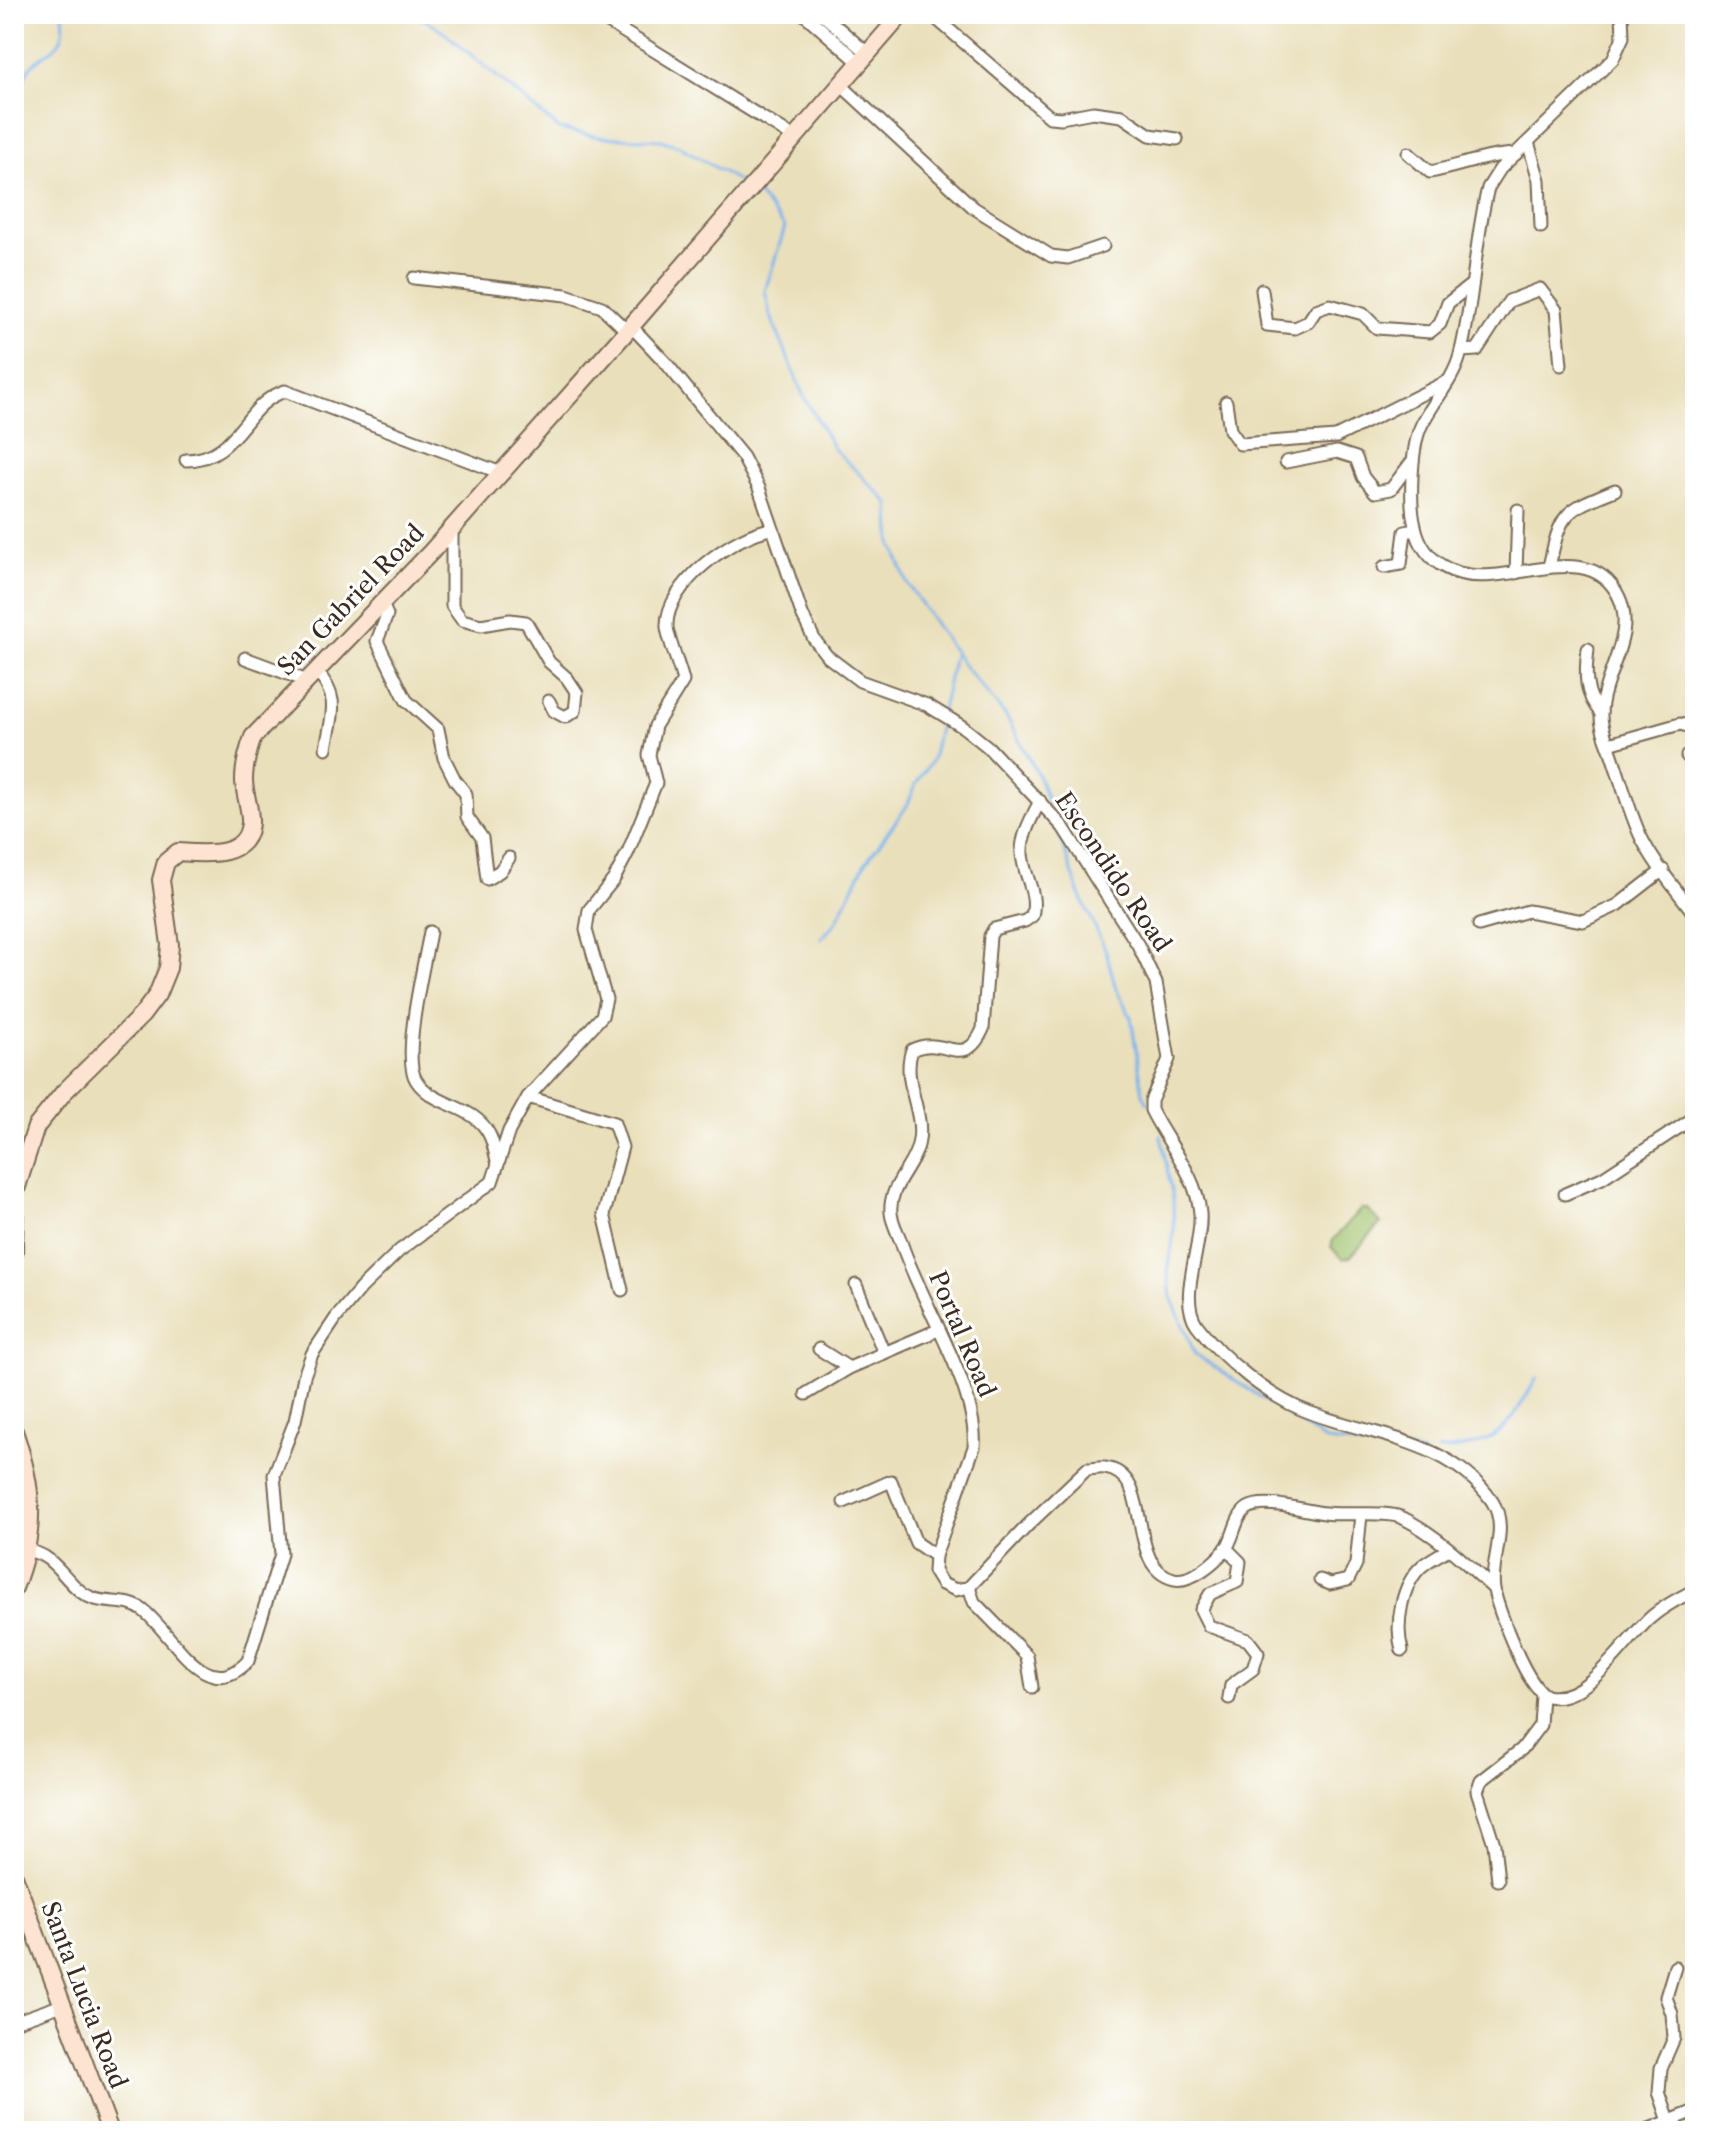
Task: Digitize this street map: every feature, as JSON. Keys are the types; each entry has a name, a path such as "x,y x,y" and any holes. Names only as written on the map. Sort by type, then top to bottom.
{"street":[{"path":"804,14 864,58"},
{"path":"822,14 864,58"},
{"name":"San Gabriel Road","path":"14,1253 15,1193 36,1127 64,1092 142,1015 157,995 168,968 170,945 161,880 166,862 178,852 206,854 232,850 246,839 250,822 244,782 245,759 253,737 452,528 902,14"},
{"path":"931,14 1050,117 1093,112 1122,116 1150,135 1177,139"},
{"path":"1601,713 1625,629 1623,607 1614,588 1595,571 1562,565 1475,577 1454,572 1435,562 1424,549 1415,530 1414,460 1418,433 1459,360 1488,188 1500,169 1613,59 1623,37 1622,14"},
{"path":"608,22 795,138"},
{"path":"841,85 974,208 1051,256 1068,258 1103,246"},
{"path":"1528,142 1539,180 1541,227"},
{"path":"1408,153 1430,172 1461,166 1492,154 1516,154"},
{"name":"Escondido Road","path":"414,278 566,295 602,307 629,329 735,445 759,488 802,614 814,639 827,656 860,681 927,705 963,727 988,747 1063,827 1138,945 1156,983 1169,1059 1150,1105 1182,1164 1200,1209 1201,1233 1189,1300 1194,1321 1229,1358 1278,1397 1309,1413 1445,1456 1486,1494 1499,1518 1494,1589 1523,1667 1530,1682 1542,1695"},
{"path":"1262,290 1267,325 1295,328 1308,322 1316,310 1330,305 1363,314 1377,328 1430,332 1440,324 1448,303 1471,285"},
{"path":"1461,351 1477,350 1509,301 1540,289 1556,310 1561,365"},
{"path":"1226,402 1230,430 1240,444 1293,442 1336,437 1446,382"},
{"path":"186,460 203,460 226,447 272,395 285,391 501,473"},
{"path":"1286,462 1337,452 1356,458 1363,477 1375,492 1391,489 1414,460"},
{"path":"1549,567 1558,525 1578,505 1615,490"},
{"path":"1516,573 1518,510"},
{"path":"452,528 452,606 462,620 481,625 510,620 526,622 549,662 567,678 577,693 575,711 565,717 554,711 549,701"},
{"path":"28,1550 46,1558 93,1598 131,1602 145,1611 207,1675 237,1673 248,1661 281,1554 274,1475 295,1421 312,1354 361,1288 399,1251 492,1182 509,1131 528,1097 602,1016 606,999 586,930 589,910 614,879 656,783 649,755 655,726 683,681 667,626 676,595 689,578 716,555 738,541 772,529"},
{"path":"1384,567 1401,564 1405,532 1415,530"},
{"path":"382,604 387,615 377,641 406,700 438,729 444,758 466,794 467,817 482,838 487,879 500,871 509,858"},
{"path":"1588,649 1585,672 1591,702 1601,713 1641,837 1695,915"},
{"path":"245,658 312,676 330,685 333,707 326,748"},
{"path":"1609,744 1680,724 1695,728"},
{"name":"Portal Road","path":"935,1556 974,1447 975,1428 969,1404 905,1256 890,1212 896,1188 919,1142 919,1120 908,1074 908,1060 912,1050 923,1045 969,1050 977,1043 983,1029 990,936 994,929 1025,921 1032,916 1035,907 1022,852 1024,835 1040,801"},
{"path":"1479,925 1528,911 1583,921 1618,905 1663,870"},
{"path":"430,932 410,1047 414,1078 432,1097 464,1109 489,1133 498,1165"},
{"path":"528,1097 614,1123 622,1147 604,1214 622,1290"},
{"path":"1565,1194 1602,1178 1695,1117"},
{"path":"856,1285 884,1353"},
{"path":"806,1394 849,1368 938,1330"},
{"path":"819,1349 849,1368"},
{"path":"14,1431 31,1493 28,1550 14,1588"},
{"path":"844,1502 891,1481 916,1543 935,1556 934,1571 942,1584 956,1590 969,1587 1087,1469 1107,1468 1125,1478 1135,1496 1150,1561 1163,1574 1177,1580 1194,1576 1226,1548 1245,1510 1259,1503 1329,1514 1400,1516 1449,1549 1494,1589"},
{"path":"1320,1580 1330,1584 1348,1580 1356,1564 1361,1515"},
{"path":"1226,1548 1240,1562 1237,1582 1210,1594 1201,1610 1209,1626 1248,1640 1258,1653 1253,1669 1231,1685 1229,1698"},
{"path":"1402,1650 1399,1638 1405,1591 1421,1567 1449,1549"},
{"path":"969,1587 974,1602 1027,1656 1032,1687"},
{"path":"1498,1880 1494,1844 1477,1791 1481,1781 1522,1749 1540,1725 1542,1695 1558,1696 1581,1689 1649,1619 1695,1590"},
{"name":"Santa Lucia Road","path":"14,1876 110,2131"},
{"path":"1669,2121 1659,2092 1661,2068 1674,2038 1672,2014 1666,1997 1675,1967"},
{"path":"14,2022 62,2005"},
{"path":"1644,2131 1695,2111"}],"green space":[{"path":"1361,1209 1366,1209 1381,1223 1350,1257 1343,1259 1331,1247 1333,1240"}],"waterway":[{"path":"14,143 26,74 31,66 57,45 64,28 63,14"},
{"path":"414,14 442,30 559,129 600,137 661,140 679,146 745,185"},
{"path":"755,191 785,227 765,291 770,314 803,395 834,449 889,503 892,544 907,583 964,666 1006,716 1038,775 1049,805"},
{"path":"14,205 14,277"},
{"path":"14,600 24,625 23,642 14,669"},
{"path":"942,710 955,651"},
{"path":"821,939 836,922 864,865 907,806 916,784 932,760 941,718"},
{"path":"1055,824 1079,892 1106,951 1116,989 1131,1017 1143,1094 1148,1103"},
{"path":"1161,1136 1173,1199 1174,1231 1168,1273 1171,1297 1195,1354 1327,1441 1423,1453"},
{"path":"1438,1451 1476,1444 1500,1431 1537,1378"}]}
